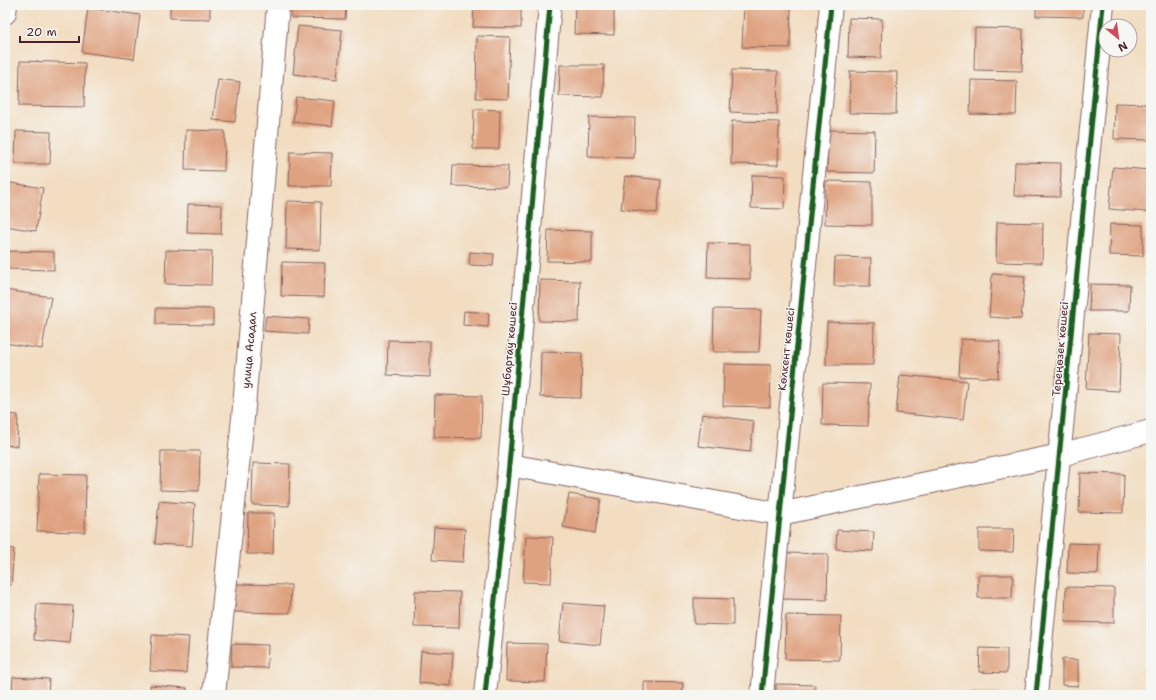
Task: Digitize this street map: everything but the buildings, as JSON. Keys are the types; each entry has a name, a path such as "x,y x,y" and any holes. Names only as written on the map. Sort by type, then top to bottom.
{"street":[{"path":"5,13 6,5"},
{"name":"улица Асадал","path":"214,695 243,418 278,5"},
{"name":"Шұбартау көшесі","path":"485,695 509,465 550,5"},
{"name":"Көлкент көшесі","path":"762,695 831,5"},
{"name":"Тереңөзек көшесі","path":"1036,695 1103,5"},
{"path":"509,465 780,514 1060,455 1151,430"}],"cycle path":[{"path":"485,695 509,465 550,5"},
{"path":"762,695 831,5"},
{"path":"1036,695 1103,5"}]}
